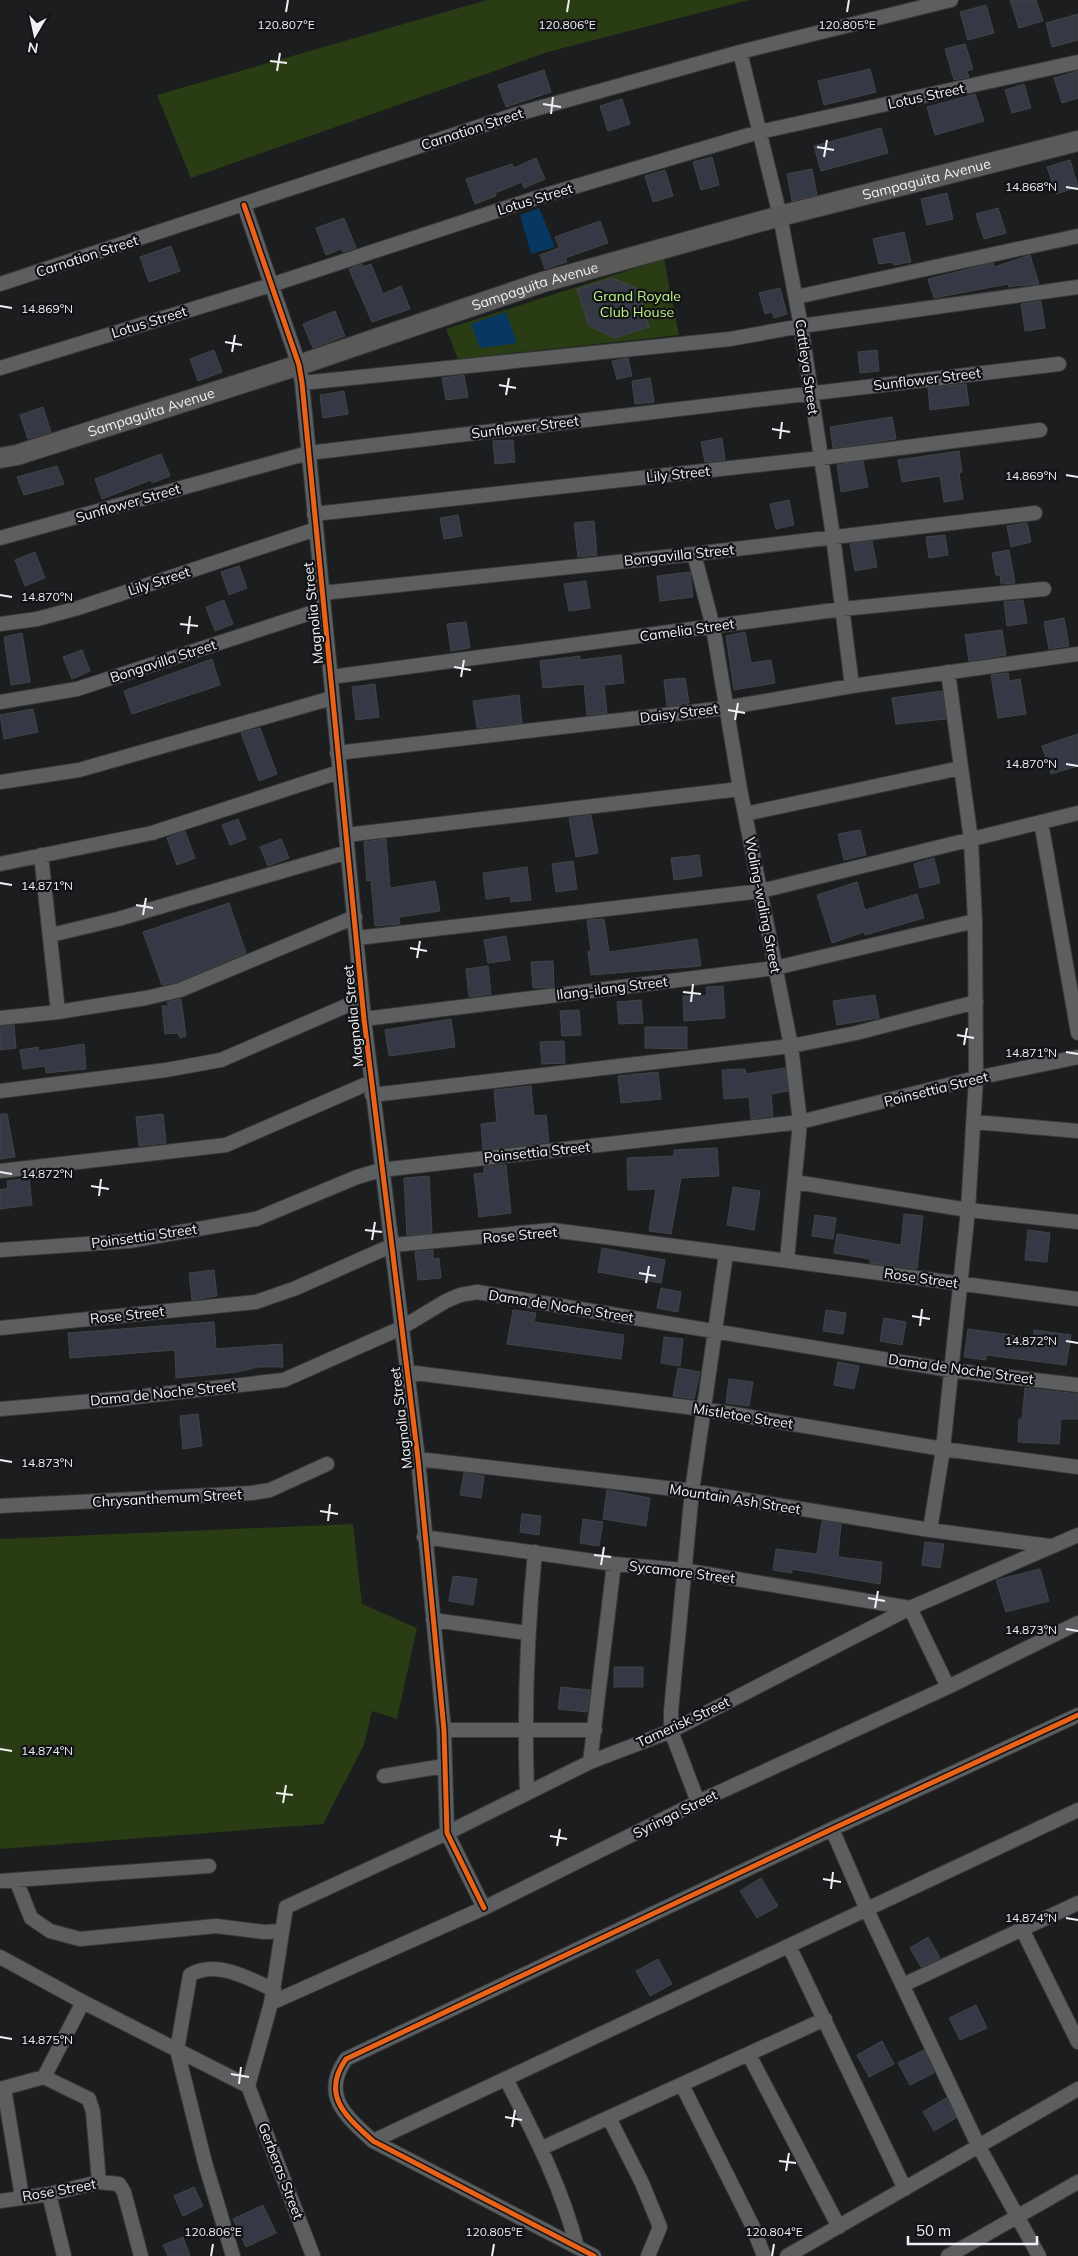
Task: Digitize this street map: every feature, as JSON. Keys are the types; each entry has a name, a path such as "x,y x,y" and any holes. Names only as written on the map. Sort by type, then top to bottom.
{"main road":[{"name":"Sampaguita Avenue","path":"0,458 17,456 300,374 543,282 780,216 1078,141"}],"street":[{"name":"Carnation Street","path":"0,284 517,114 740,52 951,0"},
{"name":"Cattleya Street","path":"740,52 780,216 802,326 833,536 852,686"},
{"name":"Lotus Street","path":"0,368 271,285 536,198 759,132 1078,62"},
{"name":"Magnolia Street","path":"244,205 300,374 380,1170 393,1245 418,1459 444,1730 448,1833"},
{"path":"796,297 1078,236"},
{"path":"300,374 730,339 802,326 1078,287"},
{"name":"Sunflower Street","path":"0,538 308,453 1059,364"},
{"name":"Lily Street","path":"314,514 821,458 1040,430"},
{"name":"Bongavilla Street","path":"322,593 694,554 1035,513"},
{"name":"Lily Street","path":"0,624 37,619 78,608 316,529"},
{"name":"Waling-waling Street","path":"694,554 713,627 740,789 791,1046 800,1122 787,1260"},
{"name":"Camelia Street","path":"331,677 842,609 1044,589"},
{"name":"Bongavilla Street","path":"0,702 77,689 323,609"},
{"name":"Daisy Street","path":"337,753 725,708 852,686 1078,654"},
{"path":"930,1530 943,1449 968,1210 976,1078 975,921 971,840 948,672"},
{"path":"0,782 79,770 332,698"},
{"path":"745,814 961,768"},
{"path":"0,864 152,833 339,772"},
{"path":"346,835 740,789"},
{"path":"358,938 761,891 1078,813"},
{"path":"1041,822 1078,1033"},
{"path":"51,935 118,919 348,852"},
{"path":"41,855 58,1012"},
{"path":"0,1018 58,1012 146,998 180,990 355,917"},
{"name":"Ilang-ilang Street","path":"364,1019 775,968 975,921"},
{"path":"0,1091 166,1070 221,1060 362,999"},
{"path":"0,1171 226,1144 372,1088 791,1046 976,1002"},
{"name":"Poinsettia Street","path":"0,1250 129,1241 256,1220 357,1177 380,1170 800,1122 976,1078 1078,1057"},
{"path":"974,1122 1078,1131"},
{"path":"795,1182 968,1210 1078,1222"},
{"name":"Rose Street","path":"0,1328 256,1302 296,1288 393,1245 552,1230 1078,1299"},
{"path":"698,1802 671,1731 683,1570 692,1491 726,1254"},
{"name":"Dama de Noche Street","path":"0,1409 117,1399 284,1380 402,1328 446,1301 460,1295 477,1292 950,1370 1078,1385"},
{"name":"Mistletoe Street","path":"407,1372 703,1409 943,1449 1078,1468"},
{"name":"Mountain Ash Street","path":"418,1459 692,1491 930,1530 1051,1546"},
{"name":"Chrysanthemum Street","path":"0,1506 252,1493 270,1490 327,1464"},
{"name":"Tamerisk Street","path":"281,1931 286,1907 448,1833 590,1762 671,1731 910,1608 1078,1535"},
{"name":"Sycamore Street","path":"424,1537 614,1564 683,1570 910,1608"},
{"path":"527,1792 524,1731 527,1633 536,1552"},
{"path":"590,1762 614,1564"},
{"path":"910,1608 948,1687"},
{"path":"433,1620 527,1633"},
{"name":"Syringa Street","path":"272,1997 484,1908 698,1802 948,1687 1078,1623"},
{"path":"594,2256 374,2141 346,2117 338,2102 334,2089 338,2074 346,2059 832,1829 1078,1716"},
{"path":"444,1730 595,1730"},
{"path":"384,1776 444,1766"},
{"path":"374,2141 1078,1810"},
{"path":"832,1829 867,1910 978,2145 1039,2256"},
{"path":"448,1833 484,1908"},
{"path":"0,1881 209,1866"},
{"path":"0,1957 83,2002 248,2086 272,1997 281,1931 264,1932 216,1926 80,1939 50,1931 30,1918 16,1880"},
{"path":"903,1985 1078,1902"},
{"path":"1022,1929 1078,2042"},
{"path":"789,1946 905,2189"},
{"path":"233,2256 205,2162 177,2050 190,1975 199,1969 236,1972 272,1997"},
{"path":"44,2077 83,2002"},
{"path":"542,2148 825,2019"},
{"path":"749,2055 839,2227"},
{"path":"22,2197 2,2088 44,2077 89,2099 93,2112 99,2182"},
{"path":"506,2079 542,2148 566,2205 577,2247"},
{"path":"682,2085 752,2225 764,2256"},
{"name":"Gerberas Street","path":"248,2086 313,2256"},
{"path":"787,2256 1078,2088"},
{"path":"609,2118 642,2183 660,2227 648,2256"},
{"name":"Rose Street","path":"0,2201 49,2194 99,2182 119,2184 124,2192 141,2256"},
{"path":"948,2256 1078,2182"},
{"path":"49,2194 64,2256"}],"green space":[{"path":"487,0 749,0 548,52 191,178 157,95"},
{"name":"Grand Royale Club House","path":"664,259 679,335 458,359 446,329"},
{"path":"353,1524 362,1604 417,1628 397,1719 372,1711 364,1745 323,1824 0,1849 0,1539"}],"water":[{"path":"539,208 555,247 531,254 520,215"},
{"path":"506,312 517,343 480,348 471,324"}],"building":[{"path":"1010,0 1036,0 1043,21 1019,28"},
{"path":"986,5 994,33 968,40 960,12"},
{"path":"1078,14 1078,40 1052,47 1046,23"},
{"path":"965,44 973,69 967,71 969,77 954,80 945,49"},
{"path":"870,69 876,92 824,105 818,81"},
{"path":"544,70 551,92 506,107 498,85"},
{"path":"1078,71 1078,98 1062,103 1054,78"},
{"path":"1024,84 1031,108 1012,113 1005,90"},
{"path":"975,94 984,121 935,135 927,107"},
{"path":"622,99 630,124 608,131 600,106"},
{"path":"881,128 888,153 821,171 814,146"},
{"path":"712,157 719,185 701,190 693,162"},
{"path":"536,158 545,179 524,188 522,182 495,193 496,196 475,204 466,179 512,164 514,168"},
{"path":"1070,160 1078,187 1056,194 1047,167"},
{"path":"812,169 817,195 792,201 787,174"},
{"path":"665,170 673,196 653,202 645,176"},
{"path":"947,193 953,219 927,225 921,199"},
{"path":"998,208 1006,233 984,239 976,214"},
{"path":"344,218 356,248 343,252 341,249 326,255 316,228"},
{"path":"600,221 608,243 565,258 567,262 545,269 540,255 559,248 555,237"},
{"path":"904,232 911,262 894,265 892,262 879,264 873,239"},
{"path":"171,246 180,271 149,282 140,257"},
{"path":"1030,255 1039,284 1009,287 1008,284 934,298 928,279 993,263 994,267"},
{"path":"362,264 363,267 371,264 383,294 401,286 410,309 372,322 349,269"},
{"path":"612,278 637,288 649,327 615,338 589,326 577,289"},
{"path":"780,288 787,314 774,318 772,312 765,314 759,293"},
{"path":"1041,301 1045,328 1025,331 1021,304"},
{"path":"335,311 345,336 313,348 303,324"},
{"path":"214,350 222,372 198,381 190,359"},
{"path":"877,350 879,371 860,373 858,352"},
{"path":"628,358 632,376 617,379 612,361"},
{"path":"464,375 468,397 446,400 442,378"},
{"path":"650,378 654,402 635,404 632,381"},
{"path":"966,384 969,405 930,410 928,388"},
{"path":"344,391 348,414 323,418 320,395"},
{"path":"43,407 51,432 28,439 20,415"},
{"path":"892,417 896,439 833,448 830,427"},
{"path":"722,438 725,460 705,462 701,442"},
{"path":"513,440 515,462 495,464 493,441"},
{"path":"959,451 962,472 959,473 963,499 944,502 940,476 902,482 898,460"},
{"path":"161,454 170,476 152,483 151,480 102,499 95,479"},
{"path":"863,461 868,487 841,492 837,465"},
{"path":"57,466 64,484 24,495 17,477"},
{"path":"789,500 794,525 776,529 770,504"},
{"path":"458,515 462,536 444,539 440,518"},
{"path":"594,521 597,555 578,557 574,523"},
{"path":"1027,523 1031,542 1011,547 1007,526"},
{"path":"945,535 948,555 929,558 926,537"},
{"path":"872,541 877,567 855,571 850,544"},
{"path":"1009,550 1015,583 1001,584 1000,575 996,575 992,553"},
{"path":"35,552 45,578 25,586 15,560"},
{"path":"239,566 247,588 229,595 221,572"},
{"path":"690,572 693,597 660,601 657,576"},
{"path":"586,581 590,608 569,611 564,584"},
{"path":"224,600 233,624 215,631 206,607"},
{"path":"1023,600 1027,623 1007,626 1004,602"},
{"path":"1064,618 1069,646 1049,649 1044,622"},
{"path":"466,622 470,648 451,651 447,624"},
{"path":"1002,630 1006,655 969,661 965,635"},
{"path":"745,632 751,663 771,660 775,683 734,690 726,636"},
{"path":"22,633 30,682 11,685 4,637"},
{"path":"82,650 90,671 72,679 63,657"},
{"path":"621,655 624,683 604,685 607,713 587,715 584,684 543,688 540,661 580,656 580,660"},
{"path":"212,659 220,685 132,714 124,691"},
{"path":"1008,673 1009,681 1020,679 1026,714 998,718 991,675"},
{"path":"685,678 689,703 667,706 664,680"},
{"path":"375,684 379,717 356,720 352,687"},
{"path":"942,691 946,719 896,724 892,698"},
{"path":"519,695 522,723 477,728 473,701"},
{"path":"33,709 38,732 4,739 0,715"},
{"path":"260,728 277,774 259,781 241,733"},
{"path":"1078,734 1078,766 1051,774 1042,746"},
{"path":"591,815 598,853 576,857 569,818"},
{"path":"238,819 246,839 230,845 222,825"},
{"path":"860,830 866,855 844,860 838,834"},
{"path":"185,831 195,858 177,865 167,838"},
{"path":"281,839 289,858 268,866 260,847"},
{"path":"386,839 390,888 435,881 440,911 399,917 400,924 375,926 371,880 367,881 364,842"},
{"path":"699,855 702,876 674,880 671,858"},
{"path":"934,858 940,883 920,888 914,864"},
{"path":"573,861 577,889 556,892 552,864"},
{"path":"527,867 531,900 511,902 510,896 486,899 483,873"},
{"path":"857,882 865,910 917,894 924,918 865,935 864,932 832,943 817,895"},
{"path":"229,903 246,953 177,982 162,985 143,932"},
{"path":"604,919 609,952 697,939 701,966 591,975 588,952 591,951 587,920"},
{"path":"506,936 510,960 488,963 484,940"},
{"path":"553,961 554,987 533,988 531,962"},
{"path":"488,966 491,994 469,997 466,969"},
{"path":"723,986 725,1018 684,1021 683,996 707,996 706,987"},
{"path":"875,995 879,1018 837,1025 833,1001"},
{"path":"181,999 186,1036 180,1038 178,1033 165,1034 162,1006 169,1006 167,1002"},
{"path":"641,1000 643,1023 619,1024 617,1002"},
{"path":"579,1010 581,1035 562,1036 560,1011"},
{"path":"451,1019 455,1047 389,1056 385,1030"},
{"path":"14,1025 16,1048 0,1050 0,1027"},
{"path":"645,1027 687,1027 687,1049 645,1048"},
{"path":"564,1041 565,1063 542,1064 540,1042"},
{"path":"84,1044 86,1069 46,1073 45,1066 23,1069 20,1050 38,1047 39,1051"},
{"path":"785,1068 788,1091 771,1094 773,1116 751,1119 749,1097 724,1099 722,1070 745,1069 746,1074"},
{"path":"658,1072 661,1099 621,1103 618,1076"},
{"path":"531,1086 534,1116 546,1115 549,1142 483,1150 481,1124 497,1122 494,1090"},
{"path":"0,1114 7,1114 15,1157 0,1159"},
{"path":"163,1114 166,1143 139,1146 136,1117"},
{"path":"717,1148 719,1176 681,1178 671,1234 649,1231 656,1189 628,1190 627,1158 674,1156 674,1150"},
{"path":"506,1165 511,1213 479,1217 474,1174 484,1173 484,1167"},
{"path":"429,1176 432,1233 407,1235 404,1178"},
{"path":"29,1178 32,1205 0,1209 0,1190 8,1188 7,1181"},
{"path":"733,1187 760,1191 754,1230 727,1225"},
{"path":"904,1214 923,1216 917,1269 870,1263 870,1259 834,1253 837,1234 901,1245"},
{"path":"815,1215 836,1218 833,1239 812,1236"},
{"path":"1028,1230 1050,1233 1047,1262 1025,1260"},
{"path":"602,1248 665,1260 661,1283 598,1272"},
{"path":"433,1250 433,1259 439,1258 441,1278 418,1280 415,1252"},
{"path":"214,1270 217,1296 192,1300 189,1273"},
{"path":"661,1288 681,1292 678,1312 657,1308"},
{"path":"513,1310 536,1313 534,1322 624,1335 621,1359 507,1344"},
{"path":"826,1310 846,1313 843,1334 823,1331"},
{"path":"884,1318 906,1322 902,1345 880,1341"},
{"path":"214,1322 216,1349 282,1344 283,1367 258,1367 238,1372 176,1378 175,1350 70,1358 68,1333"},
{"path":"968,1329 1033,1338 1034,1330 1071,1335 1066,1365 986,1355 986,1360 964,1357"},
{"path":"664,1337 683,1339 680,1366 661,1363"},
{"path":"838,1362 859,1366 854,1389 834,1385"},
{"path":"678,1368 700,1372 694,1399 673,1396"},
{"path":"729,1379 753,1382 749,1406 726,1403"},
{"path":"1025,1388 1078,1394 1078,1419 1061,1419 1059,1444 1018,1442 1019,1419 1022,1419"},
{"path":"198,1414 202,1446 183,1449 180,1416"},
{"path":"464,1473 484,1476 481,1498 460,1495"},
{"path":"607,1490 650,1498 646,1526 603,1519"},
{"path":"522,1514 541,1516 539,1535 520,1532"},
{"path":"583,1519 603,1522 599,1546 580,1543"},
{"path":"822,1521 841,1524 838,1557 882,1562 880,1584 792,1569 792,1573 773,1570 776,1549 817,1554"},
{"path":"925,1542 944,1544 940,1568 922,1565"},
{"path":"1040,1569 1049,1601 1006,1612 996,1580"},
{"path":"453,1576 477,1579 473,1605 449,1601"},
{"path":"614,1667 643,1667 643,1687 614,1687"},
{"path":"561,1687 590,1690 587,1712 558,1709"},
{"path":"761,1878 778,1906 757,1918 740,1891"},
{"path":"928,1937 940,1958 921,1967 910,1948"},
{"path":"658,1959 672,1984 650,1996 636,1971"},
{"path":"976,2005 987,2028 960,2040 949,2018"},
{"path":"882,2041 894,2064 869,2077 857,2055"},
{"path":"924,2050 934,2073 910,2085 898,2063"},
{"path":"946,2098 956,2118 934,2131 923,2112"},
{"path":"194,2187 203,2206 183,2216 174,2196"},
{"path":"263,2205 276,2233 246,2247 233,2219"},
{"path":"183,2237 190,2256 168,2256 163,2245"}],"cycle path":[{"path":"244,205 299,365 302,383 364,1019 418,1459 444,1730 447,1833 484,1908"},
{"path":"594,2256 373,2141 346,2114 336,2095 339,2072 346,2059 1078,1715"}]}
